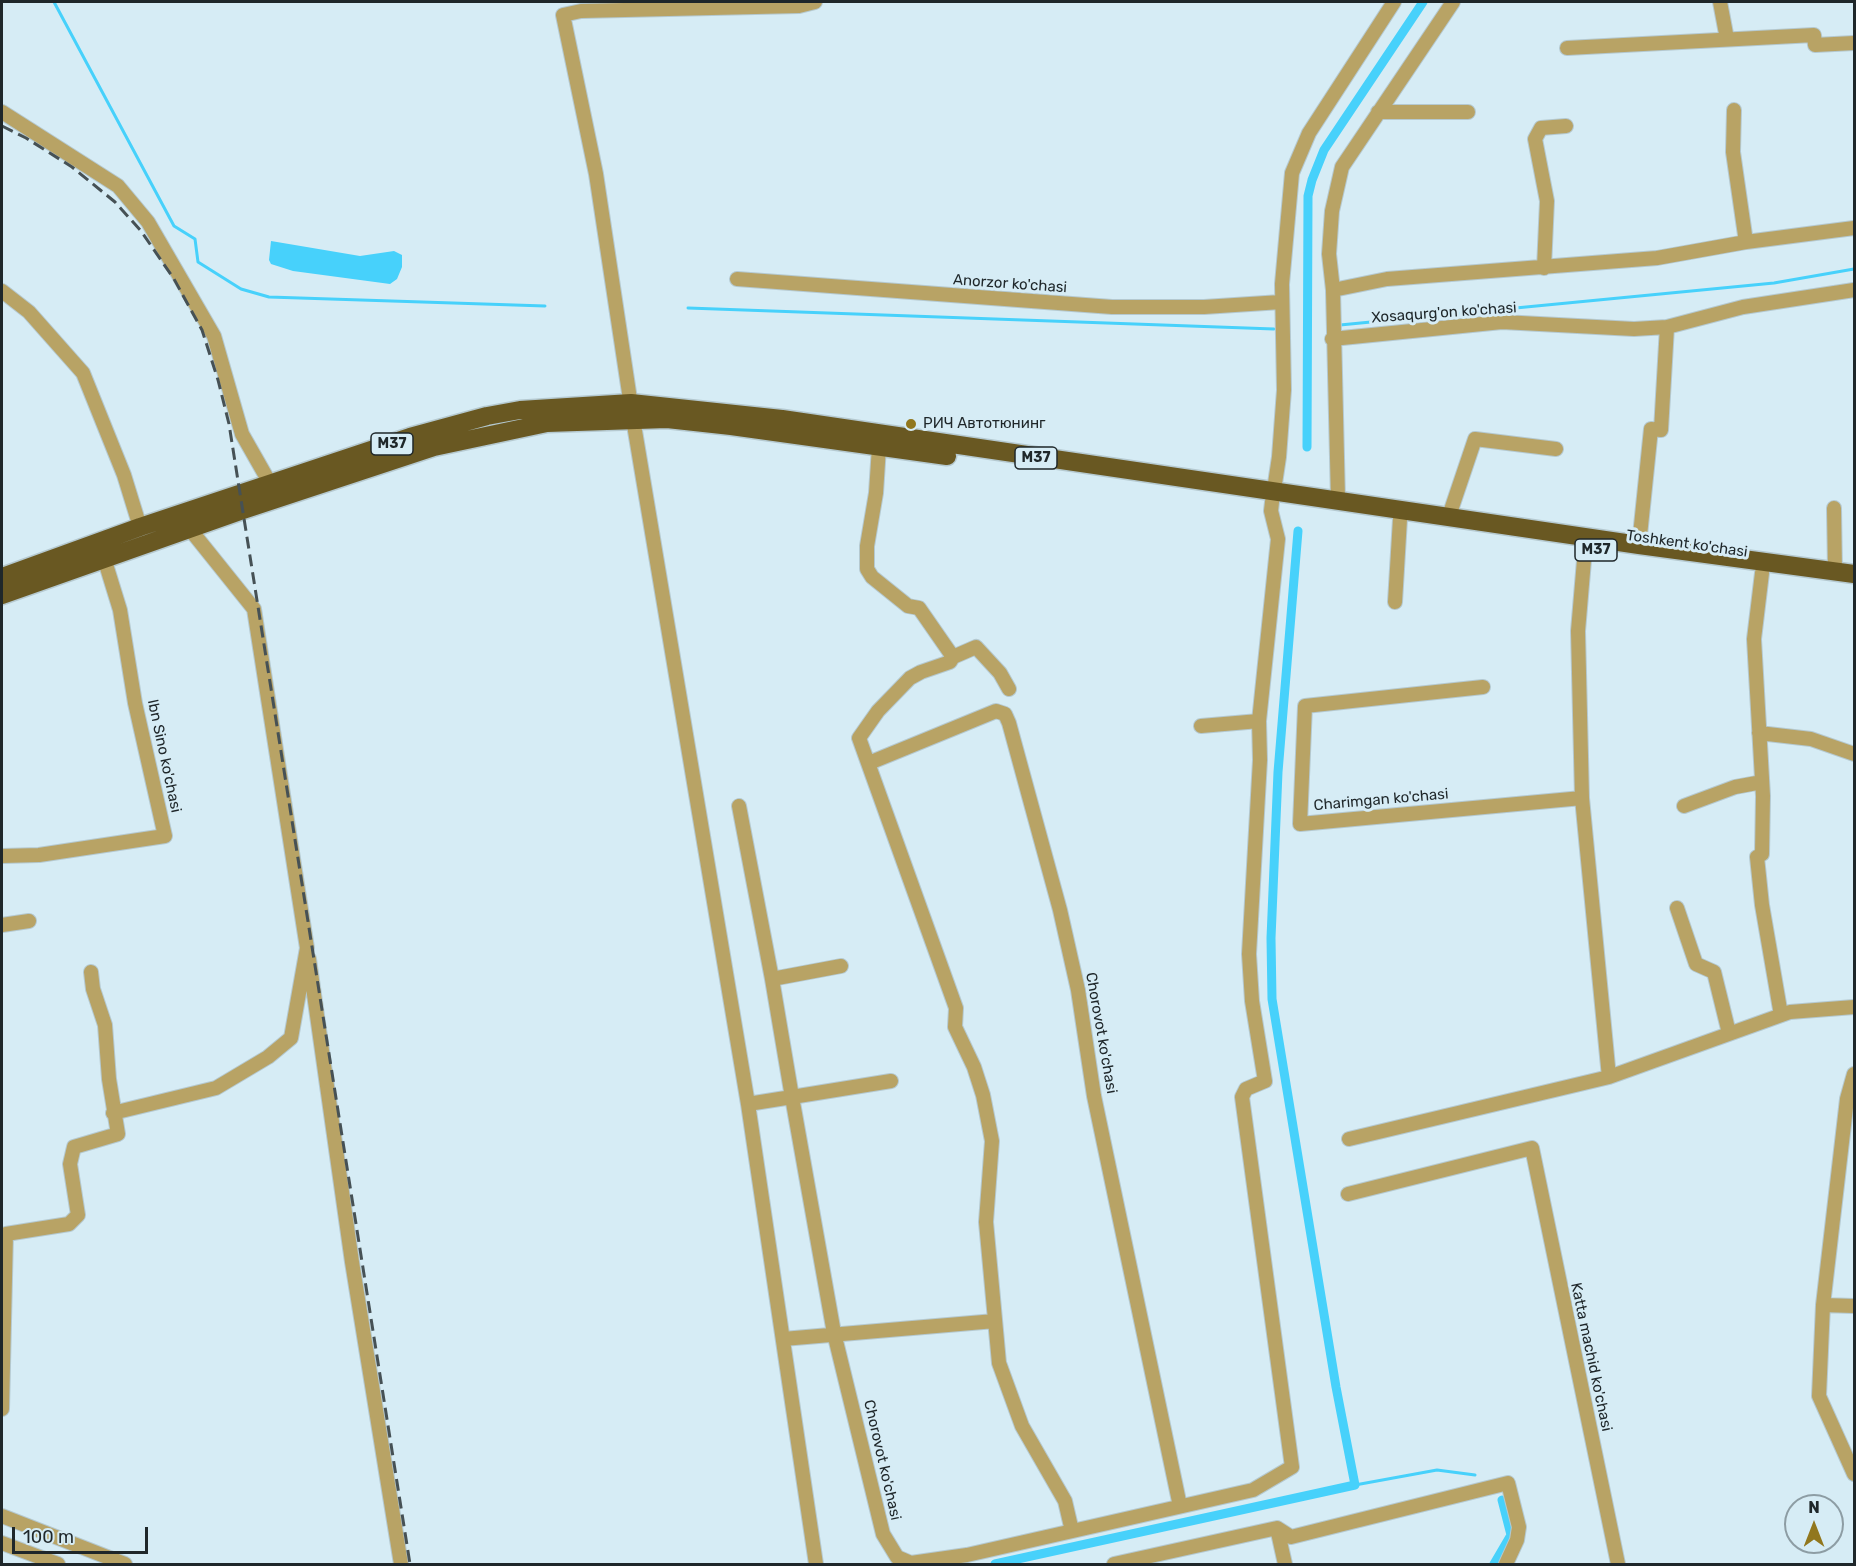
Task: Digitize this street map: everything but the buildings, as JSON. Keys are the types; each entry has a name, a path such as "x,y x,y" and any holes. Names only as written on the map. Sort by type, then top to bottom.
{"highway":[{"name":"M37","path":"2,595 15,579 140,527 272,485 410,437 487,416 520,410 632,411 782,419 1273,496"},
{"name":"M37","path":"15,579 104,558 434,447 496,432 632,411 879,447 1337,505"},
{"name":"Toshkent ko'chasi","path":"1337,505 1449,516 1762,573 1854,586"},
{"name":"Toshkent ko'chasi","path":"1337,505 1401,519 1585,542 1639,545 1854,574"}],"street":[{"path":"815,2 799,6 581,11 563,15 596,174 632,411 748,1104 816,1564"},
{"path":"1201,726 1259,721 1278,539 1271,512 1279,457 1284,390 1281,303 1287,206 1292,173 1300,151 1394,2"},
{"path":"1337,505 1339,476 1334,431 1333,290 1329,254 1332,211 1342,167 1454,2"},
{"path":"1720,2 1726,39"},
{"path":"1567,48 1814,35 1815,45 1854,43"},
{"path":"1734,110 1733,152 1746,242"},
{"path":"2,112 118,186 148,222 214,336 242,434 272,485"},
{"path":"1378,112 1468,112"},
{"path":"1544,268 1547,201 1535,139 1541,128 1566,126"},
{"path":"1333,290 1387,279 1657,258 1746,242 1854,228"},
{"name":"Anorzor ko'chasi","path":"736,279 1112,307 1204,307 1281,303"},
{"name":"Xosaqurg'on ko'chasi","path":"1332,339 1502,322 1634,329 1667,327 1743,307 1854,290"},
{"path":"2,291 29,312 83,372 124,475 140,527"},
{"path":"1639,545 1651,429 1661,430 1667,327"},
{"path":"1449,516 1475,440 1556,449"},
{"path":"879,447 876,493 867,546 867,569 872,576 908,606 918,608 953,657"},
{"path":"1834,508 1835,572"},
{"path":"1395,602 1401,519"},
{"path":"189,528 254,609 307,948 352,1262 401,1564"},
{"path":"1585,542 1578,631 1582,798 1609,1077"},
{"name":"Ibn Sino ko'chasi","path":"2,856 39,855 165,836 135,703 120,610 104,558"},
{"path":"1762,573 1755,639 1762,782 1762,854 1757,857 1781,1016"},
{"path":"1009,689 1000,673 976,647 953,657 950,662 910,678 878,711 859,738 956,1008 955,1027 974,1067 983,1095 992,1141 986,1222 999,1363 1022,1426 1065,1501 1072,1531"},
{"name":"Charimgan ko'chasi","path":"1483,687 1305,706 1300,824 1582,798"},
{"name":"Chorovot ko'chasi","path":"869,763 996,711 1005,714 1009,723 1060,910 1078,990 1094,1096 1180,1506"},
{"name":"Chorovot ko'chasi","path":"740,806 834,1333 883,1534 897,1557 911,1563 967,1556 1253,1490 1292,1467 1242,1098 1246,1089 1265,1081 1252,1001 1250,954 1260,760 1259,721"},
{"path":"1759,733 1810,739 1854,754"},
{"path":"1684,806 1735,787 1762,782"},
{"path":"1677,908 1696,964 1714,972 1729,1033"},
{"path":"2,925 28,921"},
{"path":"113,1113 216,1088 268,1057 291,1038 307,948"},
{"path":"772,979 841,966"},
{"path":"2,1409 6,1234 69,1224 78,1215 70,1164 74,1147 118,1134 119,1127 113,1113 105,1025 93,989 91,972"},
{"path":"1348,1139 1609,1077 1781,1016 1854,1006"},
{"path":"1854,1074 1847,1099 1823,1305 1819,1396 1854,1474"},
{"path":"748,1104 891,1081"},
{"name":"Katta machid ko'chasi","path":"1348,1194 1532,1148 1618,1564"},
{"path":"1823,1305 1854,1306"},
{"path":"783,1339 995,1321"},
{"path":"1114,1564 1277,1528 1291,1537 1508,1483 1519,1527 1517,1540 1506,1564"},
{"path":"2,1516 125,1564"},
{"path":"1277,1528 1285,1564"},
{"path":"2,1543 58,1564"}],"water":[{"path":"271,241 360,256 394,251 402,255 402,267 397,279 390,284 293,271 271,264 269,260"}],"waterway":[{"path":"54,2 174,226 195,239 198,262 241,289 269,297 545,306"},
{"path":"1307,447 1308,196 1312,180 1324,150 1423,2"},
{"path":"1340,325 1774,283 1854,269"},
{"path":"688,308 1274,329"},
{"path":"995,1564 1355,1485 1336,1387 1272,999 1271,938 1278,772 1298,531"},
{"path":"1355,1485 1437,1470 1475,1475"},
{"path":"1494,1564 1511,1535 1502,1500"}],"railway":[{"path":"2,126 72,167 115,202 141,231 174,279 202,330 218,380 229,424 410,1564"}],"place":[{"name":"РИЧ Автотюнинг","path":"911,424"}]}
